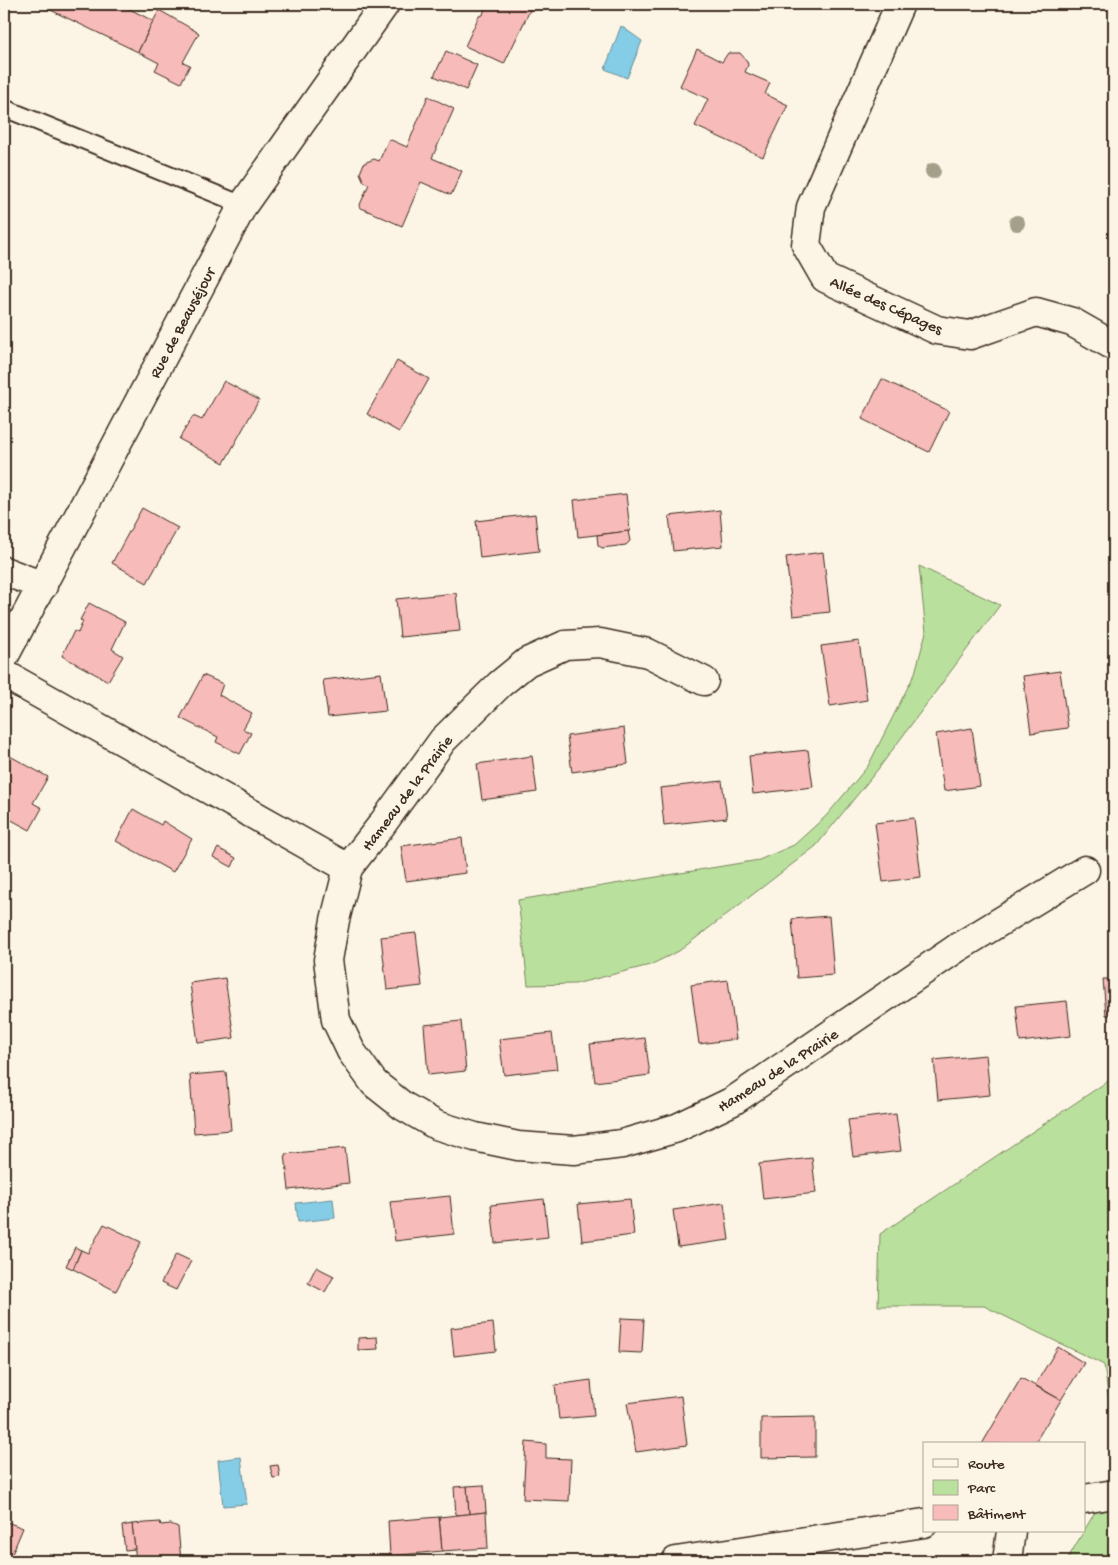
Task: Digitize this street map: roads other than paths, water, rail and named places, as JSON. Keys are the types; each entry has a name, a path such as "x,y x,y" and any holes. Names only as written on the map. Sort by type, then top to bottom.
{"street":[{"name":"Rue de Beauséjour","path":"4,658 243,205 385,4"},
{"name":"Allée des Cépages","path":"900,4 811,207 806,245 825,278 938,330 970,335 1036,312 1072,322 1114,346"},
{"path":"4,571 43,586"},
{"name":"Hameau de la Prairie","path":"704,681 648,653 600,643 565,645 527,662 500,684 443,740 348,868 335,920 328,960 336,1020 351,1051 374,1083 403,1106 436,1125 475,1137 518,1146 574,1150 622,1144 677,1128 733,1102 957,948 1085,870"},
{"path":"4,674 348,868"},
{"path":"1086,1499 1114,1494"},
{"path":"676,1561 923,1523"},
{"path":"1007,1561 1012,1532"}],"lane":[{"path":"4,108 243,205"}],"water":[{"path":"621,26 642,41 627,78 605,69"},
{"path":"333,1199 335,1218 298,1222 296,1203"},
{"path":"241,1457 247,1504 223,1506 218,1460"}]}
